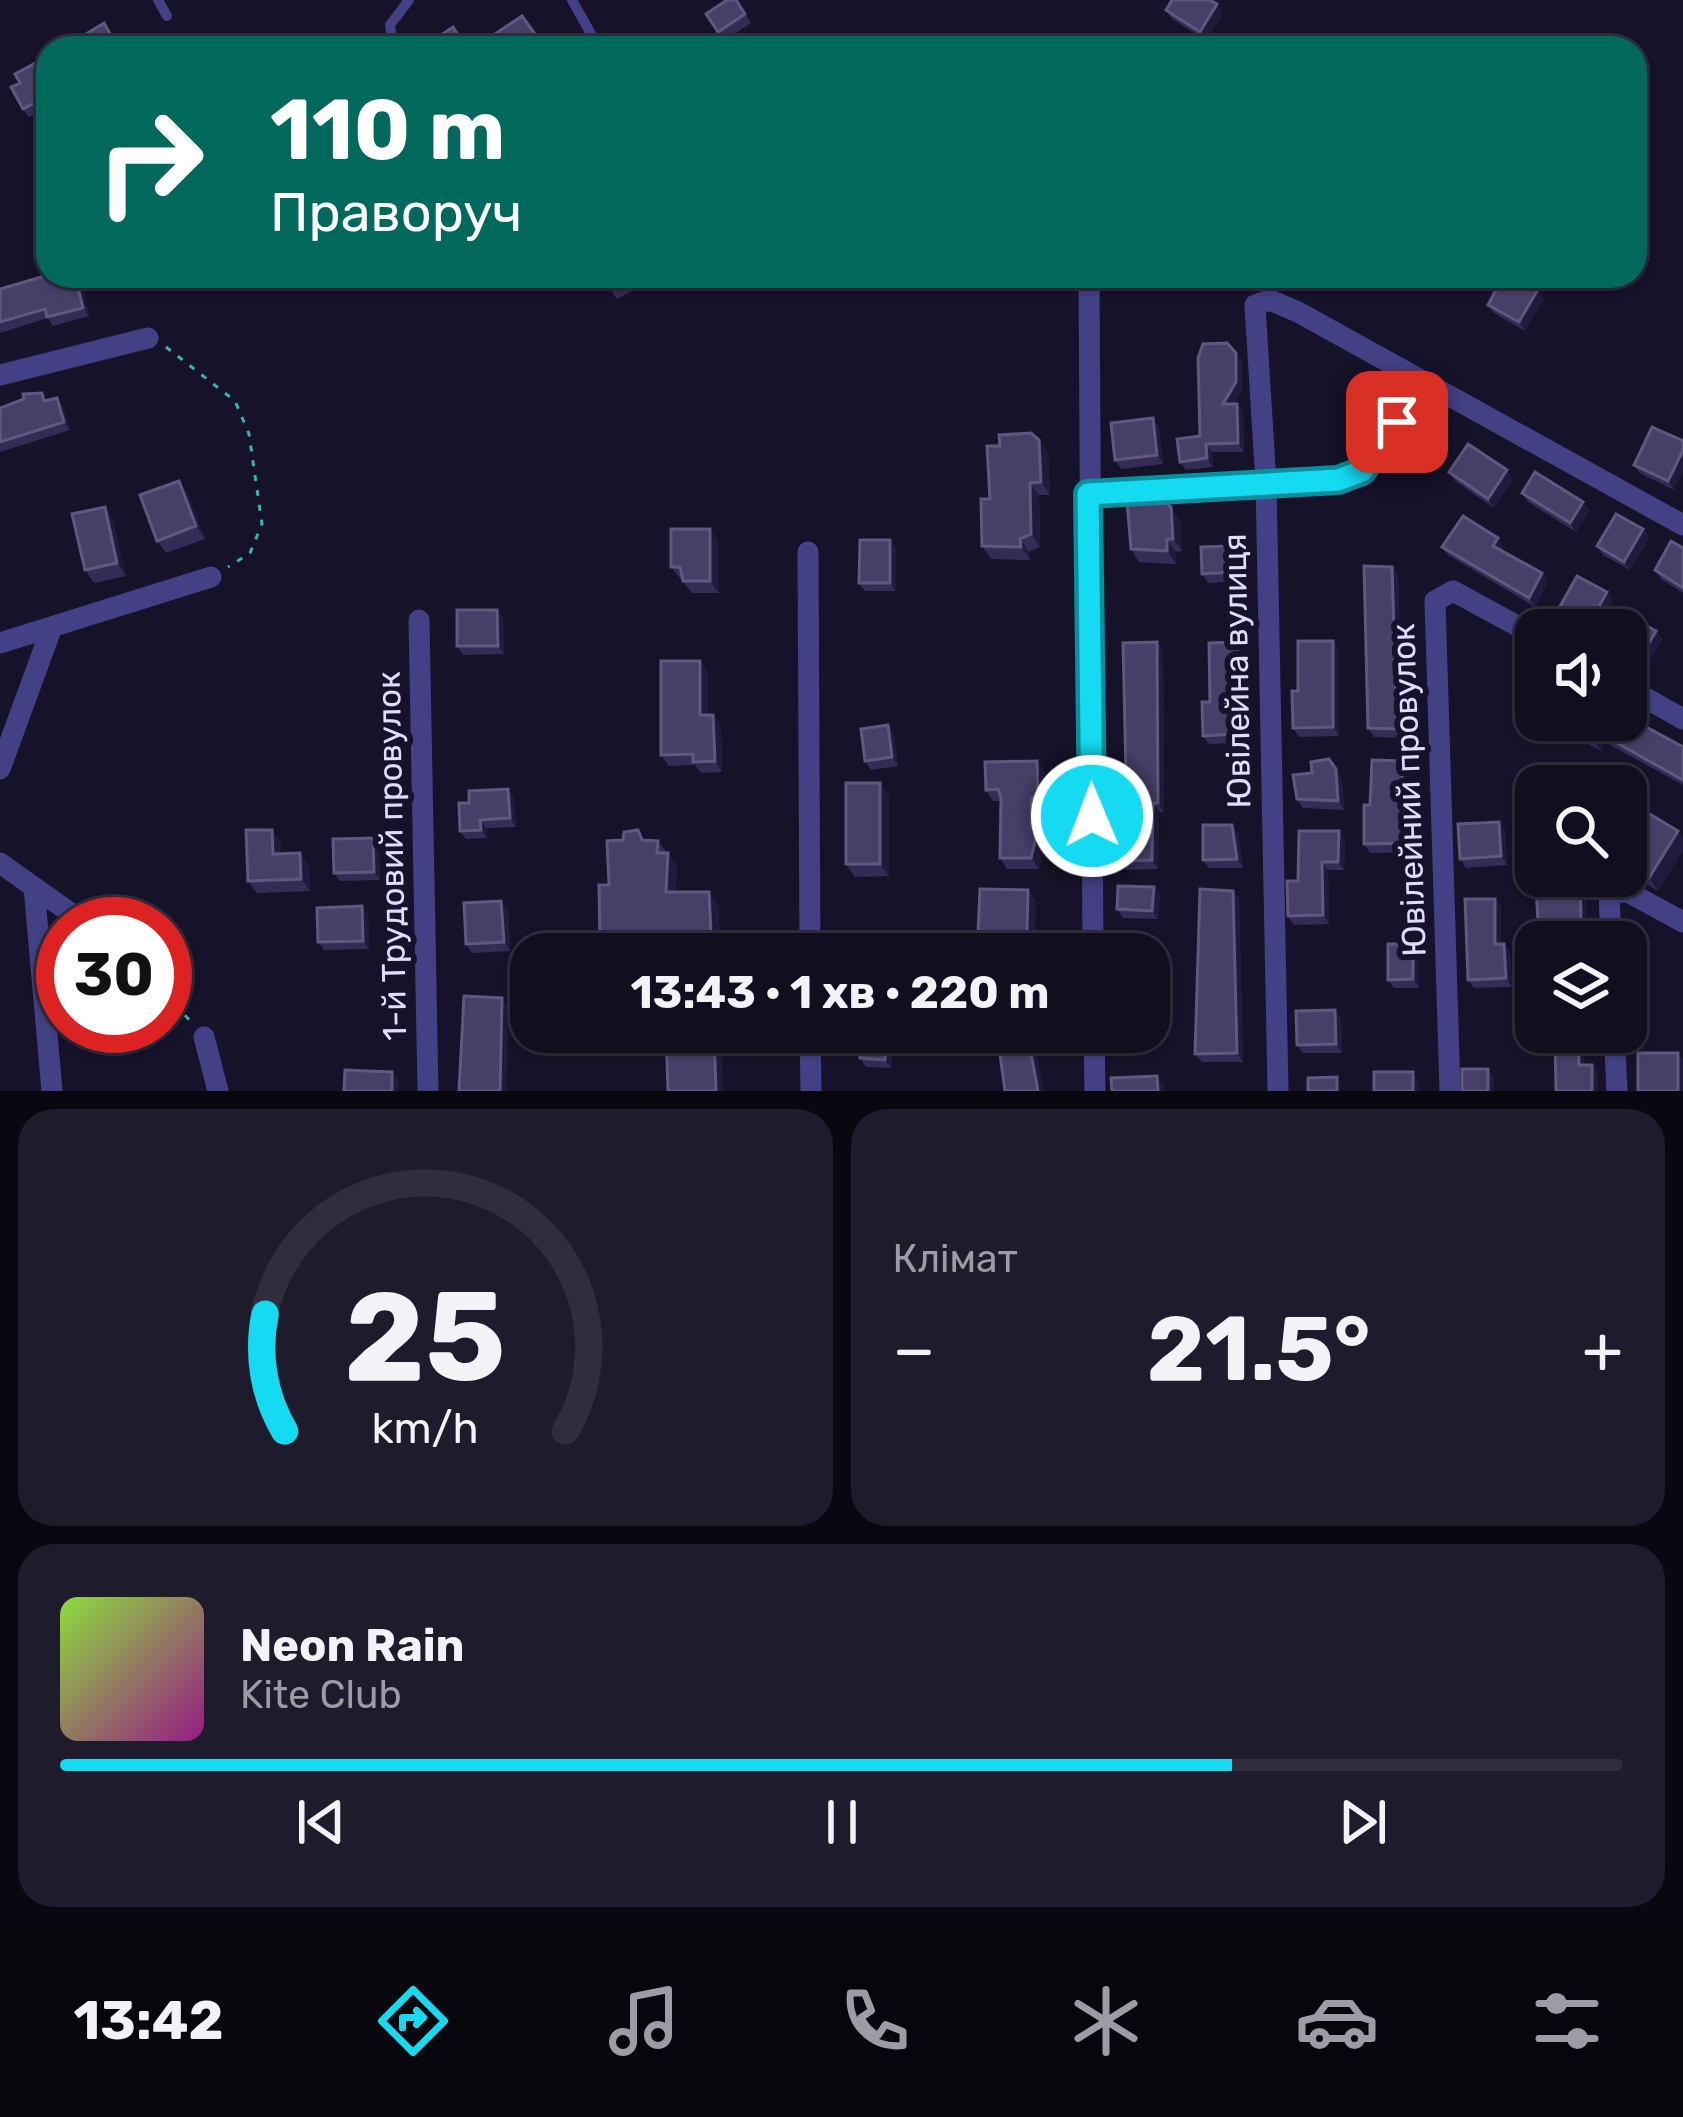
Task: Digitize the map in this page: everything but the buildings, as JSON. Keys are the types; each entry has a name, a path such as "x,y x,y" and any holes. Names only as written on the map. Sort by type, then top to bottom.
{"street":[{"path":"1089,288 1093,933"},
{"name":"Ювілейна вулиця","path":"1278,1091 1265,483 1255,305 1270,300 1298,312 1683,525"},
{"path":"0,375 148,338"},
{"path":"1088,494 1338,480 1362,471 1424,382"},
{"path":"808,552 810,933"},
{"path":"0,643 211,577"},
{"name":"Ювілейний провулок","path":"1450,1091 1436,601 1453,591 1515,625"},
{"name":"1-й Трудовий провулок","path":"419,620 428,1091"},
{"path":"0,769 52,627"},
{"path":"1647,699 1683,719"},
{"path":"0,863 48,897"},
{"path":"34,887 52,1091"},
{"path":"1610,921 1609,893 1628,892 1683,922"},
{"path":"205,1037 218,1091"},
{"path":"811,1053 812,1091"},
{"path":"1094,1053 1095,1091"},
{"path":"1615,1053 1617,1091"}],"lane":[{"path":"158,0 167,16"},
{"path":"391,36 390,25 409,0"},
{"path":"572,0 592,36"}],"path":[{"path":"148,338 209,376 236,401 249,434 262,524 250,553 211,577"},
{"path":"192,1023 205,1037"}],"route":[{"path":"1092,816 1088,494 1338,480 1362,471 1378,455 1397,422"}]}
